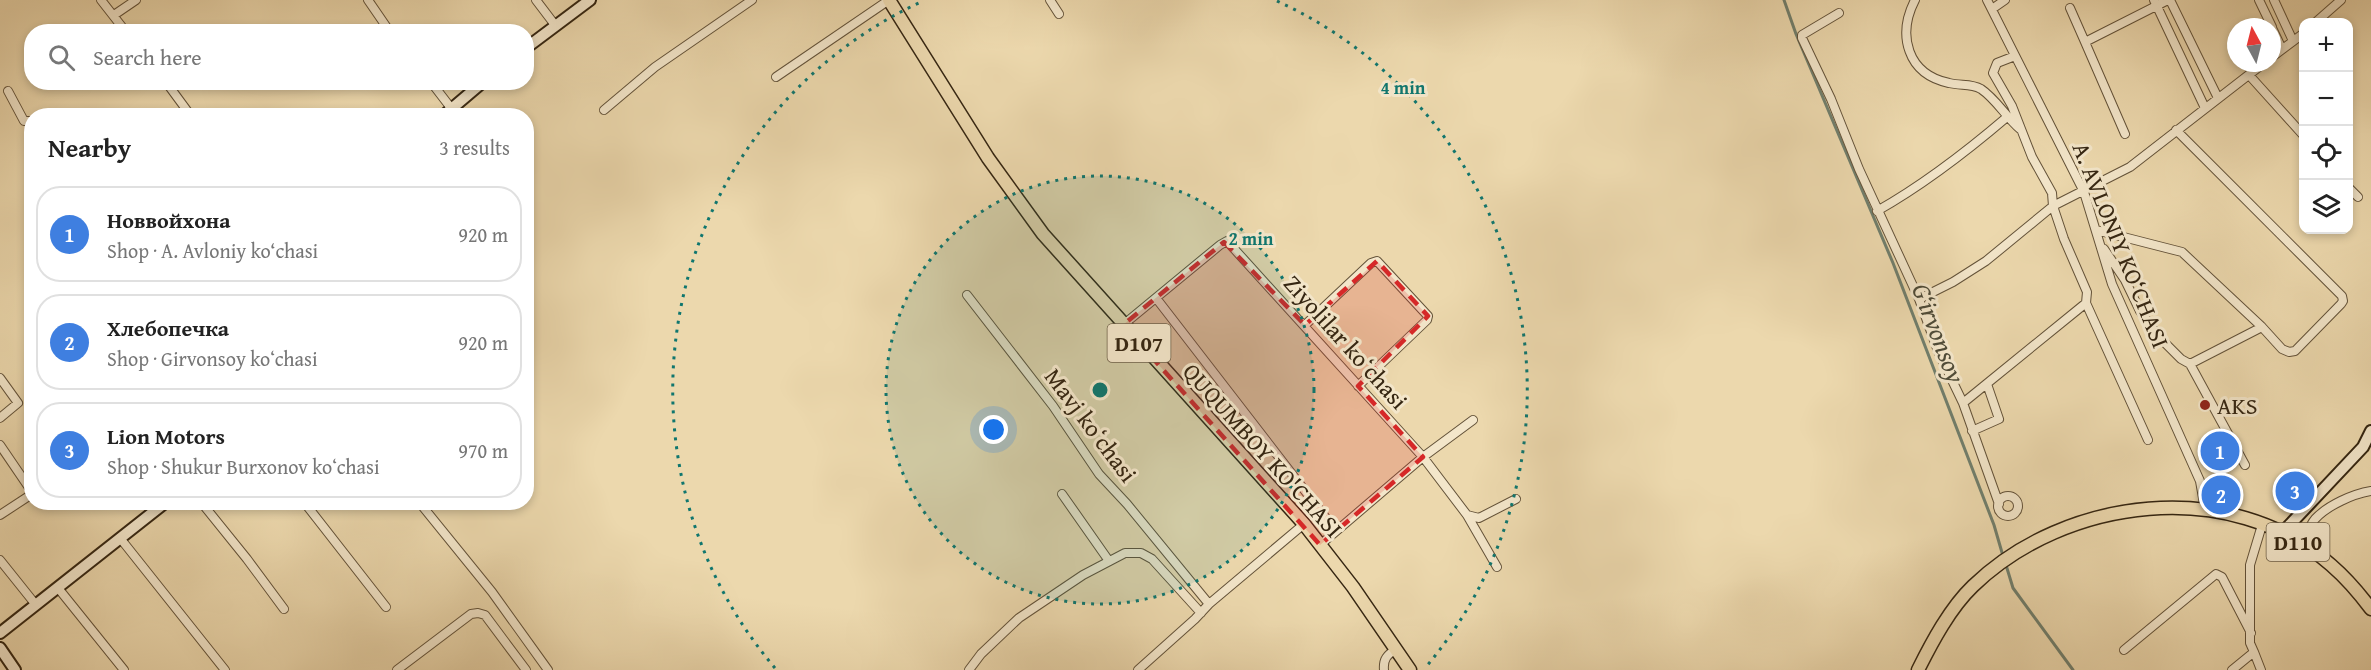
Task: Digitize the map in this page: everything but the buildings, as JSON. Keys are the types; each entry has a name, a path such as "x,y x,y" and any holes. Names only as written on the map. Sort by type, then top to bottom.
{"main road":[{"name":"QUQUMBOY KO'CHASI","path":"889,0 994,168 1043,234 1304,524 1353,586 1410,670"},
{"name":"D110","path":"1918,670 1937,636 1972,586 2044,536 2084,521 2124,512 2164,508 2205,509 2262,525 2305,546 2330,564 2371,609"}],"street":[{"path":"101,0 120,24"},
{"path":"114,15 136,0"},
{"path":"368,0 384,24"},
{"path":"536,0 555,26"},
{"path":"534,42 590,0"},
{"path":"604,110 655,67 752,0"},
{"path":"776,77 889,0"},
{"path":"1050,0 1059,14"},
{"path":"1915,0 1907,20 1905,33 1908,49 1917,64 1930,76 1949,83 1969,84 1981,90 2021,130"},
{"name":"A. AVLONIY KO‘CHASI","path":"1987,0 2084,192 2112,284 2200,481 2205,509"},
{"path":"1992,9 2005,0"},
{"path":"2085,42 2155,3 2169,0 2218,98"},
{"path":"2259,0 2268,18"},
{"path":"2274,0 2293,41"},
{"path":"2320,18 2340,0"},
{"path":"2155,3 2205,108"},
{"path":"2070,8 2125,134"},
{"path":"1839,13 1802,35 1802,38 1831,99 1877,211 1919,299 1938,351 1963,404 1999,504"},
{"path":"2282,49 2299,37"},
{"path":"2015,56 1996,63 1993,73 2012,106 2032,157 2052,193 2053,206 2064,239 2087,292 2086,303 2148,440"},
{"path":"1919,299 1953,282 1986,261 2053,206 2130,167 2253,72"},
{"path":"2249,75 2299,130"},
{"path":"172,90 185,108"},
{"path":"435,90 445,108"},
{"path":"452,108 473,90"},
{"path":"8,91 24,121"},
{"path":"1877,211 1906,195 1953,163 2007,117"},
{"path":"2097,230 2182,252 2262,327 2282,349 2289,352 2295,351 2341,304 2342,296 2176,130"},
{"path":"2353,191 2358,197"},
{"name":"Ziyolilar koʻchasi","path":"1156,298 1220,245 1227,242 1423,457 1467,515 1497,567"},
{"path":"2101,244 2125,280 2140,311 2159,337 2181,359 2190,364 2245,465"},
{"path":"1305,325 1371,263 1377,261 1428,316 1427,321 1358,386"},
{"name":"Mavj koʻchasi","path":"967,295 1053,406 1099,474 1127,504 1209,604"},
{"path":"1123,325 1156,298 1336,531"},
{"path":"1963,404 2086,303"},
{"path":"2190,364 2262,327"},
{"path":"0,378 18,403 0,418"},
{"path":"1972,431 1999,419 1987,384"},
{"path":"1320,545 1423,457 1473,420"},
{"path":"2282,533 2363,447 2371,431"},
{"path":"0,445 24,481"},
{"path":"2305,546 2309,529 2316,518 2353,496 2371,491"},
{"path":"1062,494 1109,561"},
{"path":"0,515 24,498"},
{"path":"1467,515 1479,518 1516,499"},
{"path":"0,633 156,510"},
{"path":"207,510 284,609"},
{"path":"310,510 386,607"},
{"path":"425,510 492,592 548,670"},
{"path":"1138,670 1209,604 1304,524"},
{"path":"2261,670 2250,643 2250,565 2262,525"},
{"path":"120,538 225,670"},
{"path":"969,670 981,654 1019,618 1083,575 1125,553 1146,555 1200,613"},
{"path":"0,560 36,604"},
{"path":"2124,650 2216,574 2222,577 2251,633"},
{"path":"58,588 124,670"},
{"path":"397,670 471,614 478,613 484,615 526,670"},
{"path":"0,648 15,670"},
{"path":"1384,670 1384,662 1388,654 1396,649"},
{"path":"2232,670 2254,652"}],"highlighted area":[{"path":"1224,242 1305,325 1377,261 1428,316 1358,386 1423,457 1320,545 1123,325"}],"waterway":[{"name":"G‘irvonsoy","path":"1784,0 1796,34 1893,263 1994,525 2003,556"},
{"name":"G‘irvonsoy","path":"2006,565 2013,588 2073,670"}],"place":[{"name":"AKS","path":"2205,405"},
{"name":"Новвойхона","path":"2220,451"},
{"name":"Lion Motors","path":"2295,491"},
{"name":"Хлебопечка","path":"2221,495"}]}
